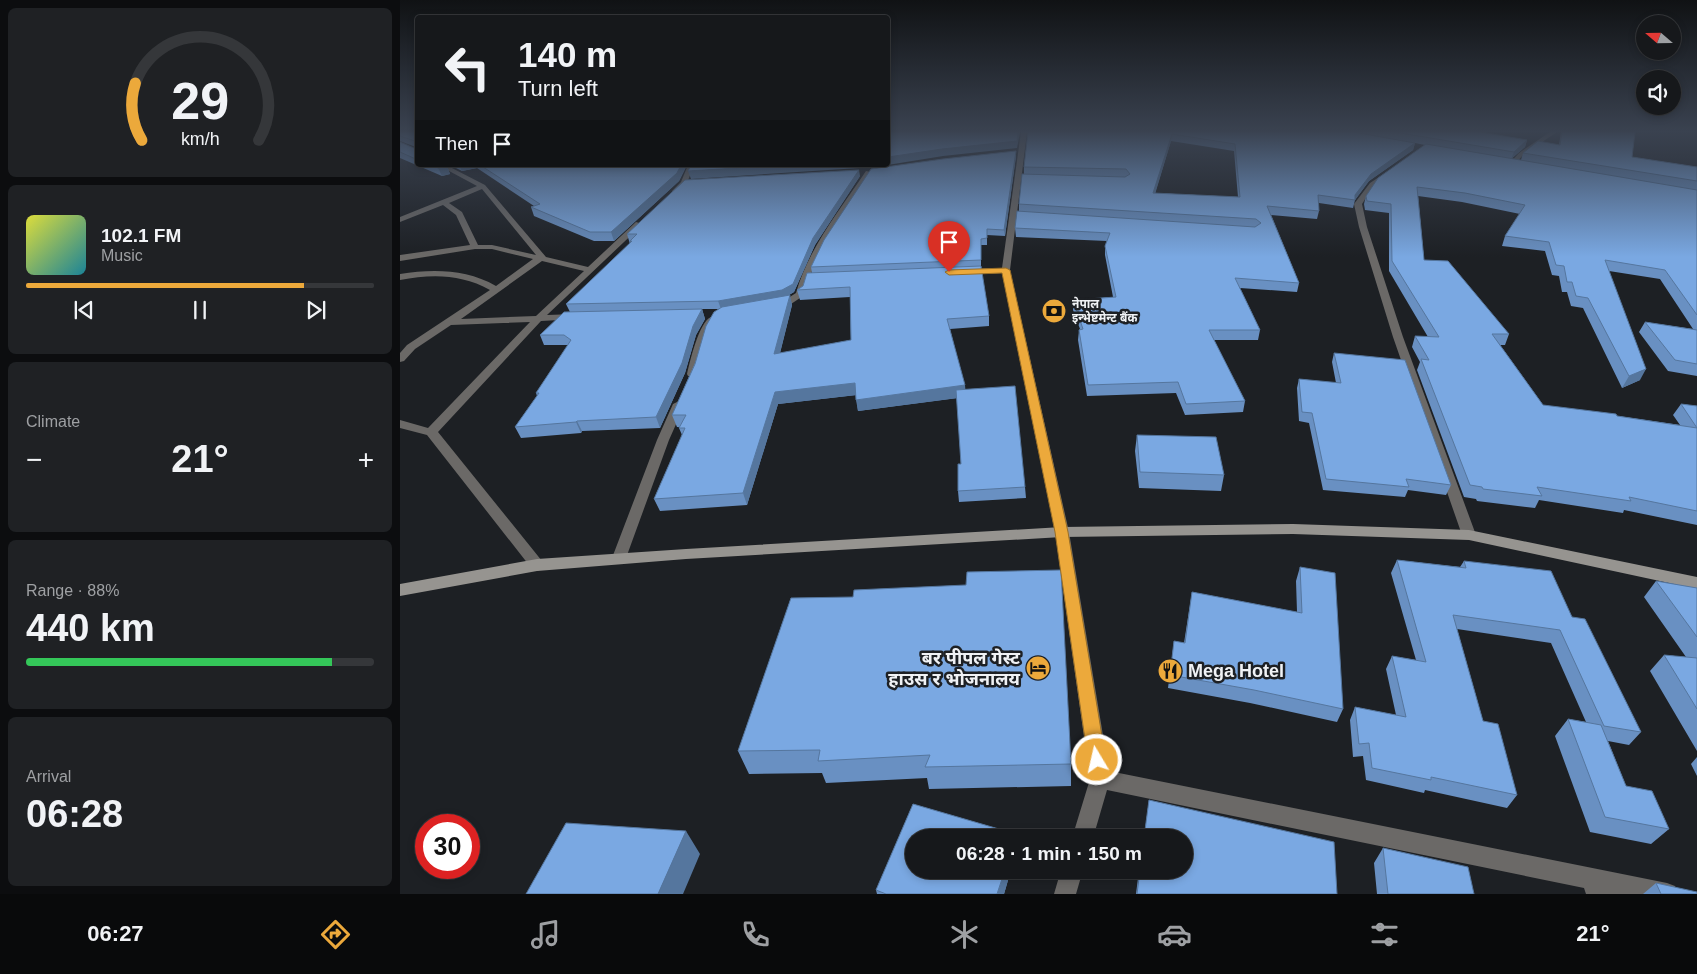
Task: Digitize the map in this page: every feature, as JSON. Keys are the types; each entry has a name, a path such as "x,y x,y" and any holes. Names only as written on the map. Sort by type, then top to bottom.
{"street":[{"path":"458,174 483,186 542,257"},
{"path":"669,196 688,183 690,174"},
{"path":"764,306 788,302 800,294 803,279 830,225 870,174"},
{"path":"1022,174 1023,178 1018,216 1006,270 1062,532 1100,779 1085,829"},
{"path":"1386,174 1372,184 1358,204 1398,337 1470,535"},
{"path":"400,220 483,186"},
{"path":"443,202 459,214 475,247"},
{"path":"431,432 540,317 648,216"},
{"path":"400,258 475,247 492,247 542,257 590,270"},
{"path":"400,358 405,347 450,322 542,257"},
{"path":"956,272 1006,270"},
{"path":"400,277 424,272 463,276 487,284 497,290"},
{"path":"803,279 818,278"},
{"path":"619,558 663,440 687,386 703,336 712,319 722,314 703,314"},
{"path":"450,322 588,316"},
{"path":"400,424 431,432 537,565"},
{"path":"400,590 537,565 619,558 1062,532 1293,529 1470,535 1697,583"},
{"path":"1100,779 1594,886 1667,894"},
{"path":"1064,894 1069,879"}],"building":[{"path":"493,174 676,174 611,232 590,232 531,207 540,204"},
{"path":"794,174 856,174 813,238 793,284 782,290 718,301 566,304 637,234 627,234 685,180"},
{"path":"868,174 1013,174 1004,230 987,229 987,238 981,239 981,260 811,267 824,240"},
{"path":"1022,174 1125,177 1130,174 1159,174 1153,193 1240,197 1238,174 1371,174 1355,195 1355,200 1318,195 1319,211 1267,206 1299,283 1235,278 1260,330 1209,330 1245,401 1186,404 1178,382 1088,385 1079,330 1083,329 1073,300 1116,297 1105,246 1110,233 1015,228 1017,211 1255,227 1261,223 1256,219 1019,204"},
{"path":"1384,174 1601,174 1697,190 1697,315 1665,270 1605,260 1646,369 1629,376 1588,298 1576,296 1572,282 1567,282 1564,266 1556,265 1549,242 1505,236 1525,205 1465,193 1417,187 1424,260 1448,261 1509,334 1492,334 1543,405 1616,414 1617,416 1697,428 1697,511 1629,497 1631,501 1537,487 1542,496 1483,489 1482,487 1470,485 1421,359 1429,360 1415,336 1439,337 1392,261 1391,204 1367,201 1366,196 1378,178"},
{"path":"1652,174 1697,174 1697,181"},
{"path":"981,266 989,316 947,319 965,385 856,400 855,383 775,392 743,493 654,499 685,428 679,428 686,415 672,415 695,364 706,326 714,312 722,307 790,295 774,354 851,340 850,287 797,290 803,286 807,273"},
{"path":"702,309 693,326 682,363 656,417 577,421 515,427 539,393 536,393 571,340 564,335 540,335 564,312"},
{"path":"1645,322 1697,330 1697,364 1675,360"},
{"path":"1334,353 1405,360 1451,485 1406,479 1409,487 1326,479 1312,413 1302,412 1299,379 1341,383"},
{"path":"1015,386 1025,487 958,491 958,464 961,464 956,390"},
{"path":"1681,404 1697,406 1697,428"},
{"path":"1137,435 1216,437 1224,475 1140,472"},
{"path":"1397,560 1466,568 1464,561 1551,571 1572,617 1585,619 1641,732 1604,726 1560,630 1453,615 1483,721 1498,724 1517,795 1431,777 1431,780 1372,768 1369,743 1359,744 1355,707 1406,717 1392,656 1426,662"},
{"path":"1300,567 1335,573 1343,709 1170,675 1174,641 1185,643 1192,592 1302,613"},
{"path":"1061,570 1071,764 925,767 930,755 818,761 820,750 738,751 791,598 853,597 854,590 966,585 967,572"},
{"path":"1656,581 1697,588 1697,637"},
{"path":"1664,655 1697,658 1697,709"},
{"path":"1568,719 1601,725 1626,786 1652,791 1669,829 1605,817"},
{"path":"1149,800 1334,842 1337,894 1137,894 1139,879 1193,879 1193,829 1145,829"},
{"path":"913,804 999,829 905,829 905,879 1002,879 997,894 886,894 876,890"},
{"path":"566,823 686,831 658,894 526,894"},
{"path":"1383,848 1468,867 1474,894 1388,894"},
{"path":"1656,883 1697,892 1697,894 1661,894"}],"place":[{"name":"नेपाल इन्भेष्टमेन्ट बैंक","path":"1054,311"},
{"name":"बर पीपल गेस्ट हाउस र भोजनालय","path":"1038,668"},
{"name":"Mega Hotel","path":"1170,671"}],"route":[{"path":"949,272 1006,270 1062,532 1097,760"}]}
